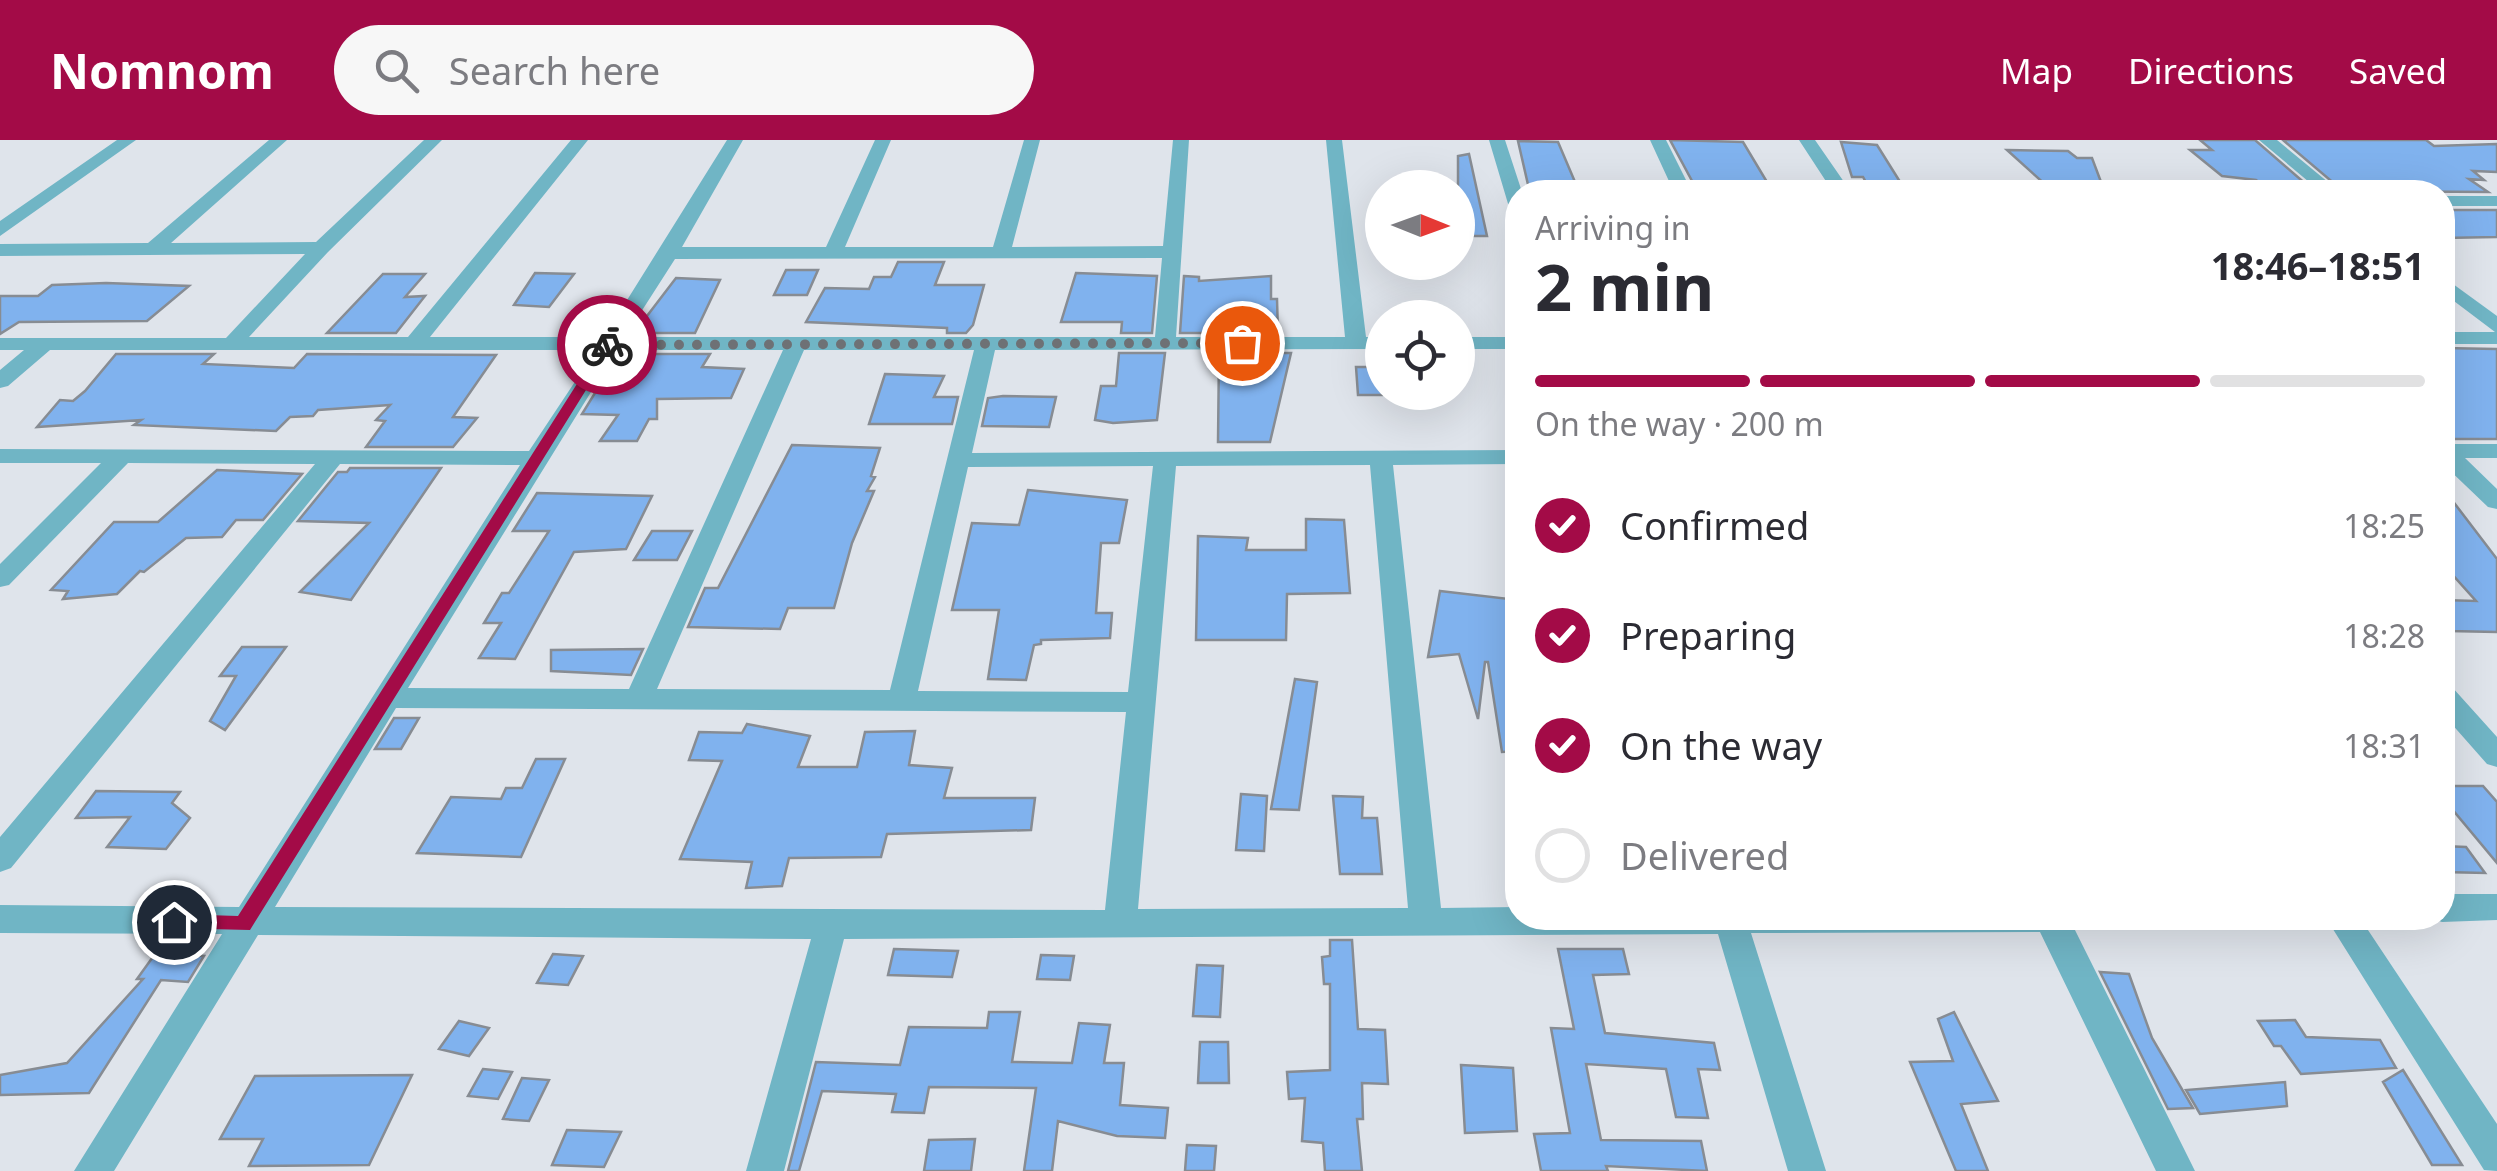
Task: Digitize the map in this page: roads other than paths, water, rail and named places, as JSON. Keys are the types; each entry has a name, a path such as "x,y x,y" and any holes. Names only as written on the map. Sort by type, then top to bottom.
{"street":[{"path":"0,230 128,140"},
{"path":"153,249 279,140"},
{"path":"232,343 321,248 434,140"},
{"path":"415,342 580,140"},
{"path":"93,1171 536,458 669,253 734,140"},
{"path":"833,253 883,140"},
{"path":"1001,252 1032,140"},
{"path":"1165,343 1181,140"},
{"path":"1334,140 1356,343"},
{"path":"1498,140 1510,180"},
{"path":"1658,140 1677,180"},
{"path":"1807,140 1834,180"},
{"path":"2268,140 2316,180"},
{"path":"2455,201 2497,201"},
{"path":"0,250 321,248"},
{"path":"669,253 1173,252"},
{"path":"2455,292 2497,326"},
{"path":"2455,338 2497,338"},
{"path":"640,699 797,342"},
{"path":"901,702 986,343"},
{"path":"0,344 1365,343"},
{"path":"1475,343 1505,343"},
{"path":"0,381 44,344"},
{"path":"2455,451 2497,451"},
{"path":"0,456 536,458"},
{"path":"958,460 1505,456"},
{"path":"0,579 120,458"},
{"path":"1381,458 1426,921"},
{"path":"0,859 332,459"},
{"path":"1120,923 1165,459"},
{"path":"2455,462 2497,502"},
{"path":"386,698 1143,702"},
{"path":"2455,709 2497,756"},
{"path":"2455,908 2497,907"},
{"path":"0,919 244,924 831,925 1505,920"},
{"path":"765,1171 831,925"},
{"path":"1734,930 1806,1171"},
{"path":"2058,930 2176,1171"},
{"path":"2350,930 2497,1157"}]}
